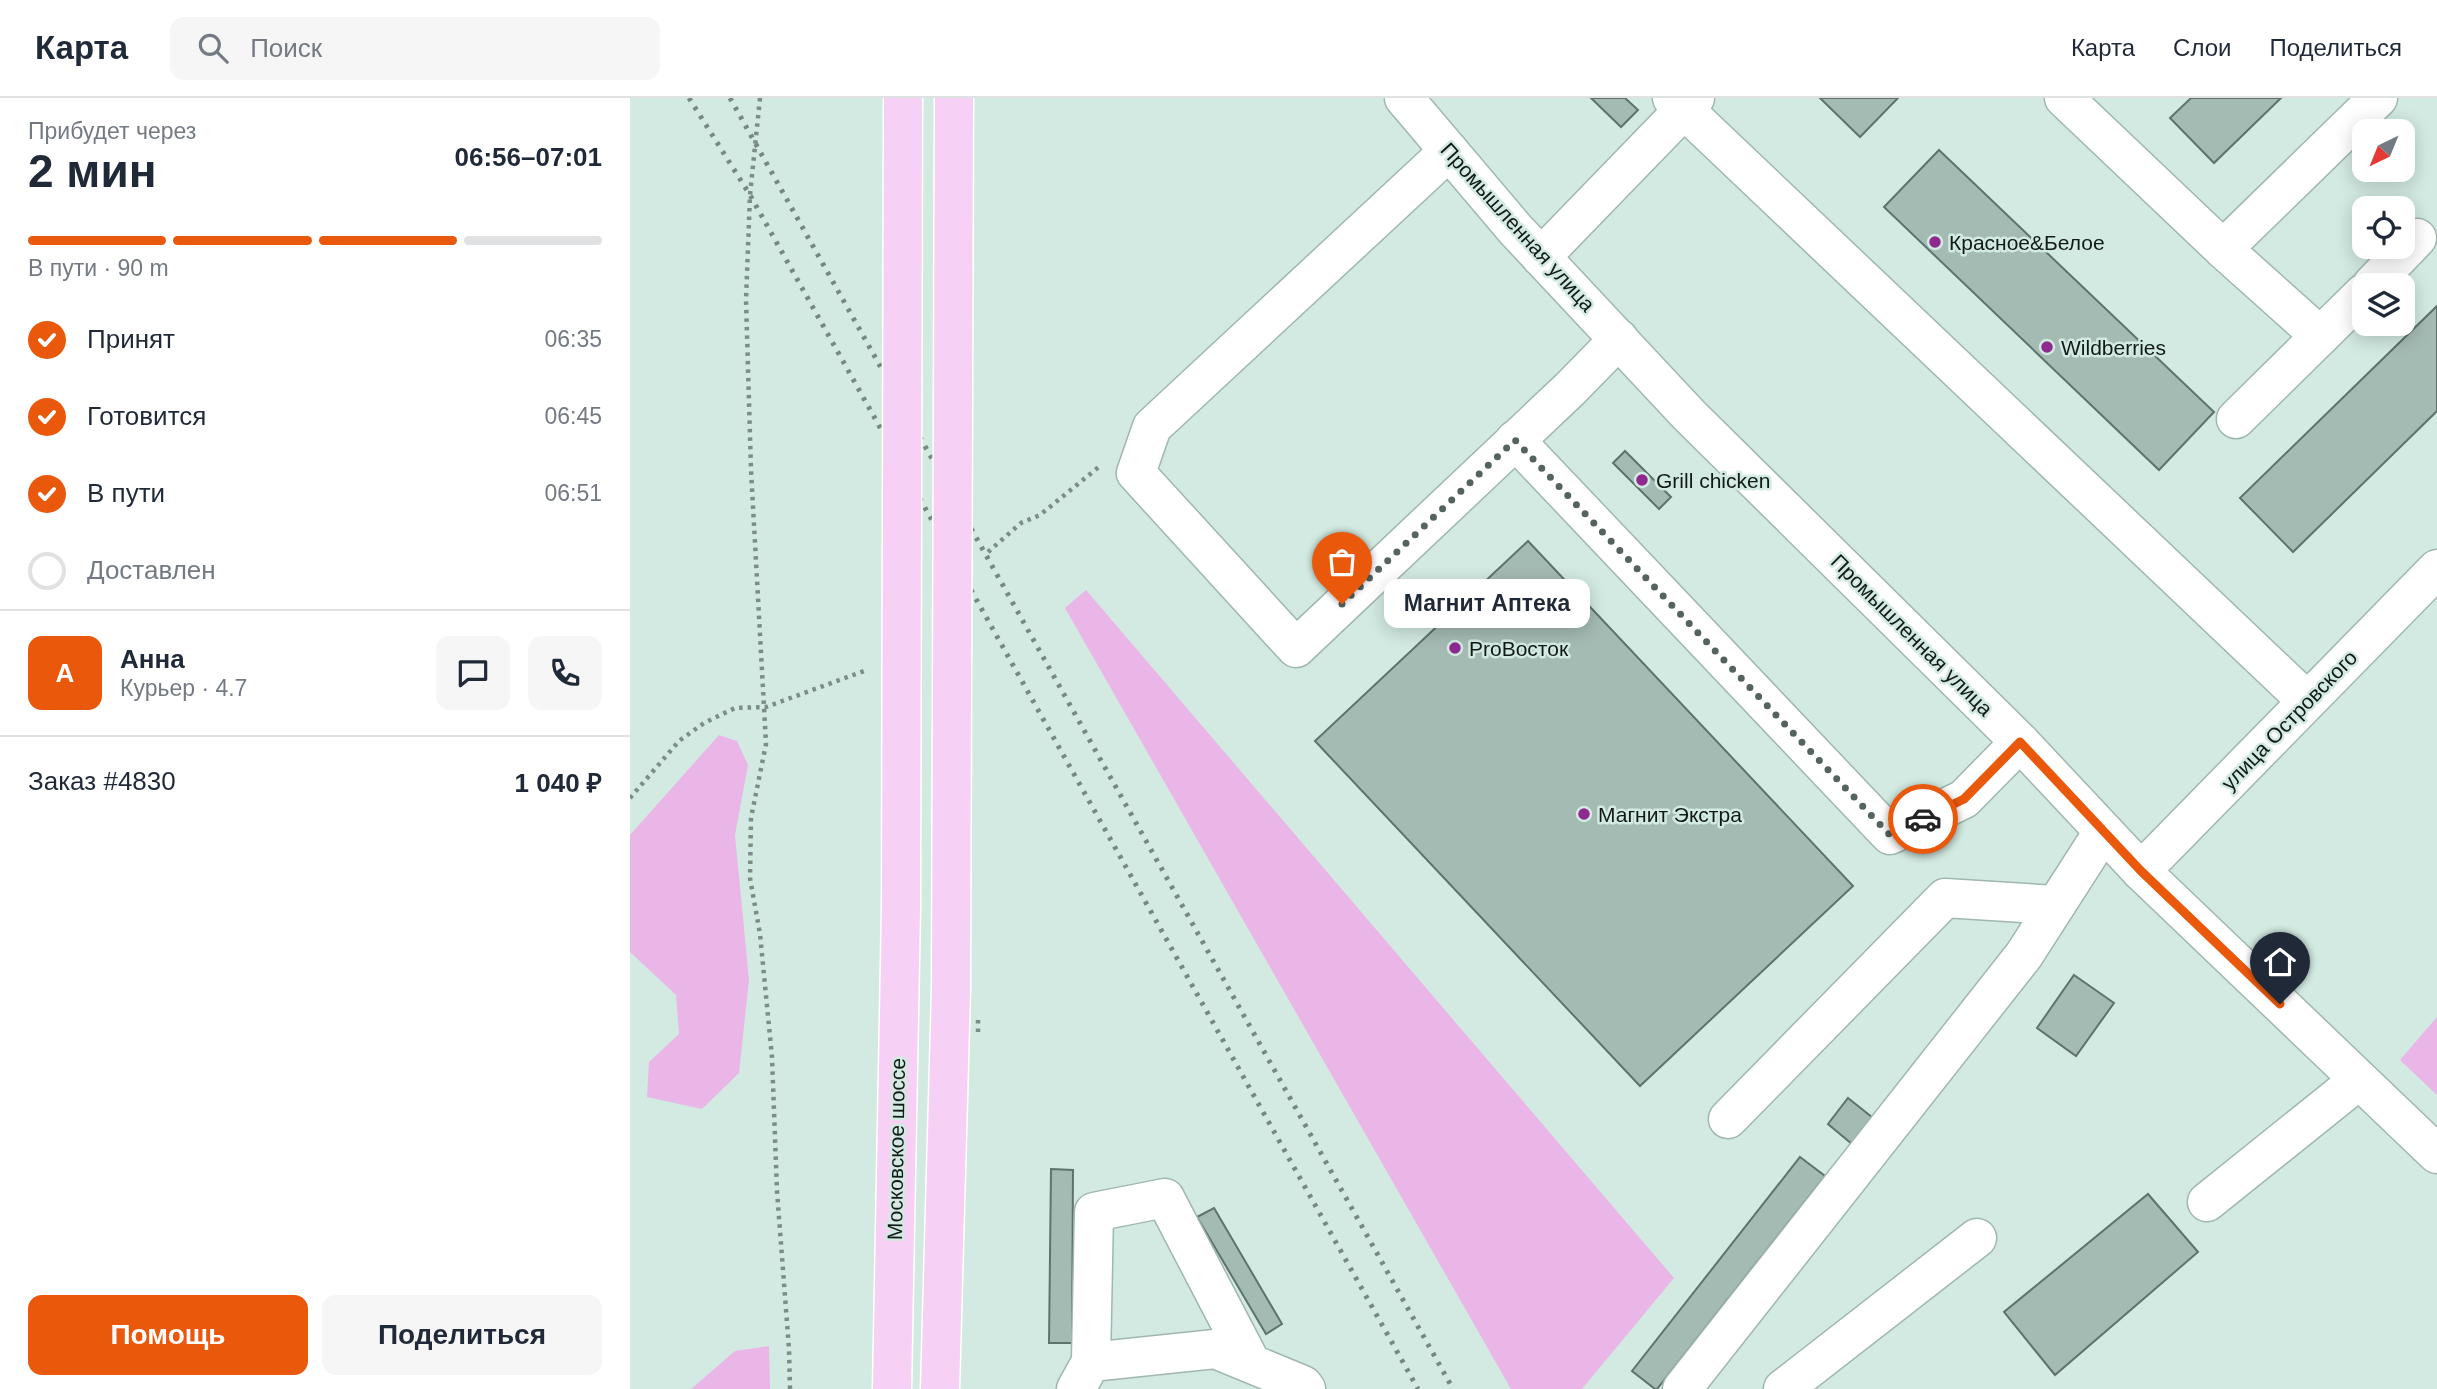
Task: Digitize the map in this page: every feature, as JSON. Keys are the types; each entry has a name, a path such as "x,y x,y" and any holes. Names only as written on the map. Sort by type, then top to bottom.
{"main road":[{"name":"Московское шоссе","path":"892,1389 901,908 903,98"},
{"path":"940,1389 951,990 954,98"}],"street":[{"name":"Промышленная улица","path":"1404,98 1541,257 1689,415 2020,742 2141,871 2437,1154"},
{"path":"2064,98 2222,249 2320,336"},
{"path":"2222,249 2378,98"},
{"path":"1541,257 1684,102 2307,701"},
{"path":"1449,151 1152,427 1136,473 1296,648 1619,339"},
{"path":"2383,273 2417,238"},
{"path":"2236,419 2352,305"},
{"path":"1515,440 1890,835 1964,799 2020,742"},
{"name":"улица Островского","path":"2141,871 2437,569"},
{"path":"1682,1389 2024,955 2103,832"},
{"path":"1728,1119 1945,898 2056,905"},
{"path":"2207,1202 2359,1080"},
{"path":"1251,1363 1165,1198 1094,1212 1084,1375 1215,1349 1303,1385 1306,1389"},
{"path":"1783,1389 1977,1238"}],"path":[{"path":"760,98 750,195 746,300 751,470 766,744 751,818 750,878 760,934 772,1057 777,1191 790,1389"},
{"path":"630,798 679,741 704,723 735,708 766,707"}],"shaded area":[{"path":"1086,590 1674,1278 1582,1389 1511,1389 1065,608"},
{"path":"719,735 737,741 748,765 735,835 749,980 739,1073 702,1109 647,1097 649,1062 679,1034 676,995 630,952 630,835"},
{"path":"2437,1017 2437,1095 2400,1060"},
{"path":"769,1346 770,1389 691,1389 735,1351"}],"building":[{"path":"1591,98 1625,98 1638,110 1621,127"},
{"path":"1820,98 1898,98 1860,137"},
{"path":"2191,98 2281,98 2214,163 2170,118"},
{"path":"1939,150 2214,412 2159,470 1884,207"},
{"path":"2437,306 2437,411 2293,552 2240,498 2406,336 2415,336 2415,327"},
{"name":"Grill chicken","path":"1625,451 1671,497 1659,509 1613,463"},
{"name":"Магнит Экстра","path":"1528,541 1853,886 1640,1086 1315,741"},
{"path":"2074,975 2114,1003 2076,1056 2037,1028"},
{"path":"1848,1098 1873,1118 1852,1144 1828,1124"},
{"path":"1800,1157 1825,1176 1655,1389 1632,1371"},
{"path":"1051,1169 1073,1170 1072,1343 1049,1343"},
{"path":"2148,1194 2198,1252 2055,1375 2004,1312"},
{"path":"1214,1208 1282,1324 1266,1334 1197,1217"}],"railway":[{"path":"689,98 750,195 1418,1389"},
{"path":"730,98 1453,1389"}],"way so far":[{"path":"1342,604 1515,440 1890,835 1923,819"}],"place":[{"name":"Красное&Белое","path":"1935,242"},
{"name":"Wildberries","path":"2047,347"},
{"name":"Grill chicken","path":"1642,480"},
{"name":"Магнит Аптека","path":"1342,604"},
{"name":"ProВосток","path":"1455,648"},
{"name":"Магнит Экстра","path":"1584,814"}],"route":[{"path":"1923,819 1964,799 2020,742 2141,871 2280,1004"}]}
